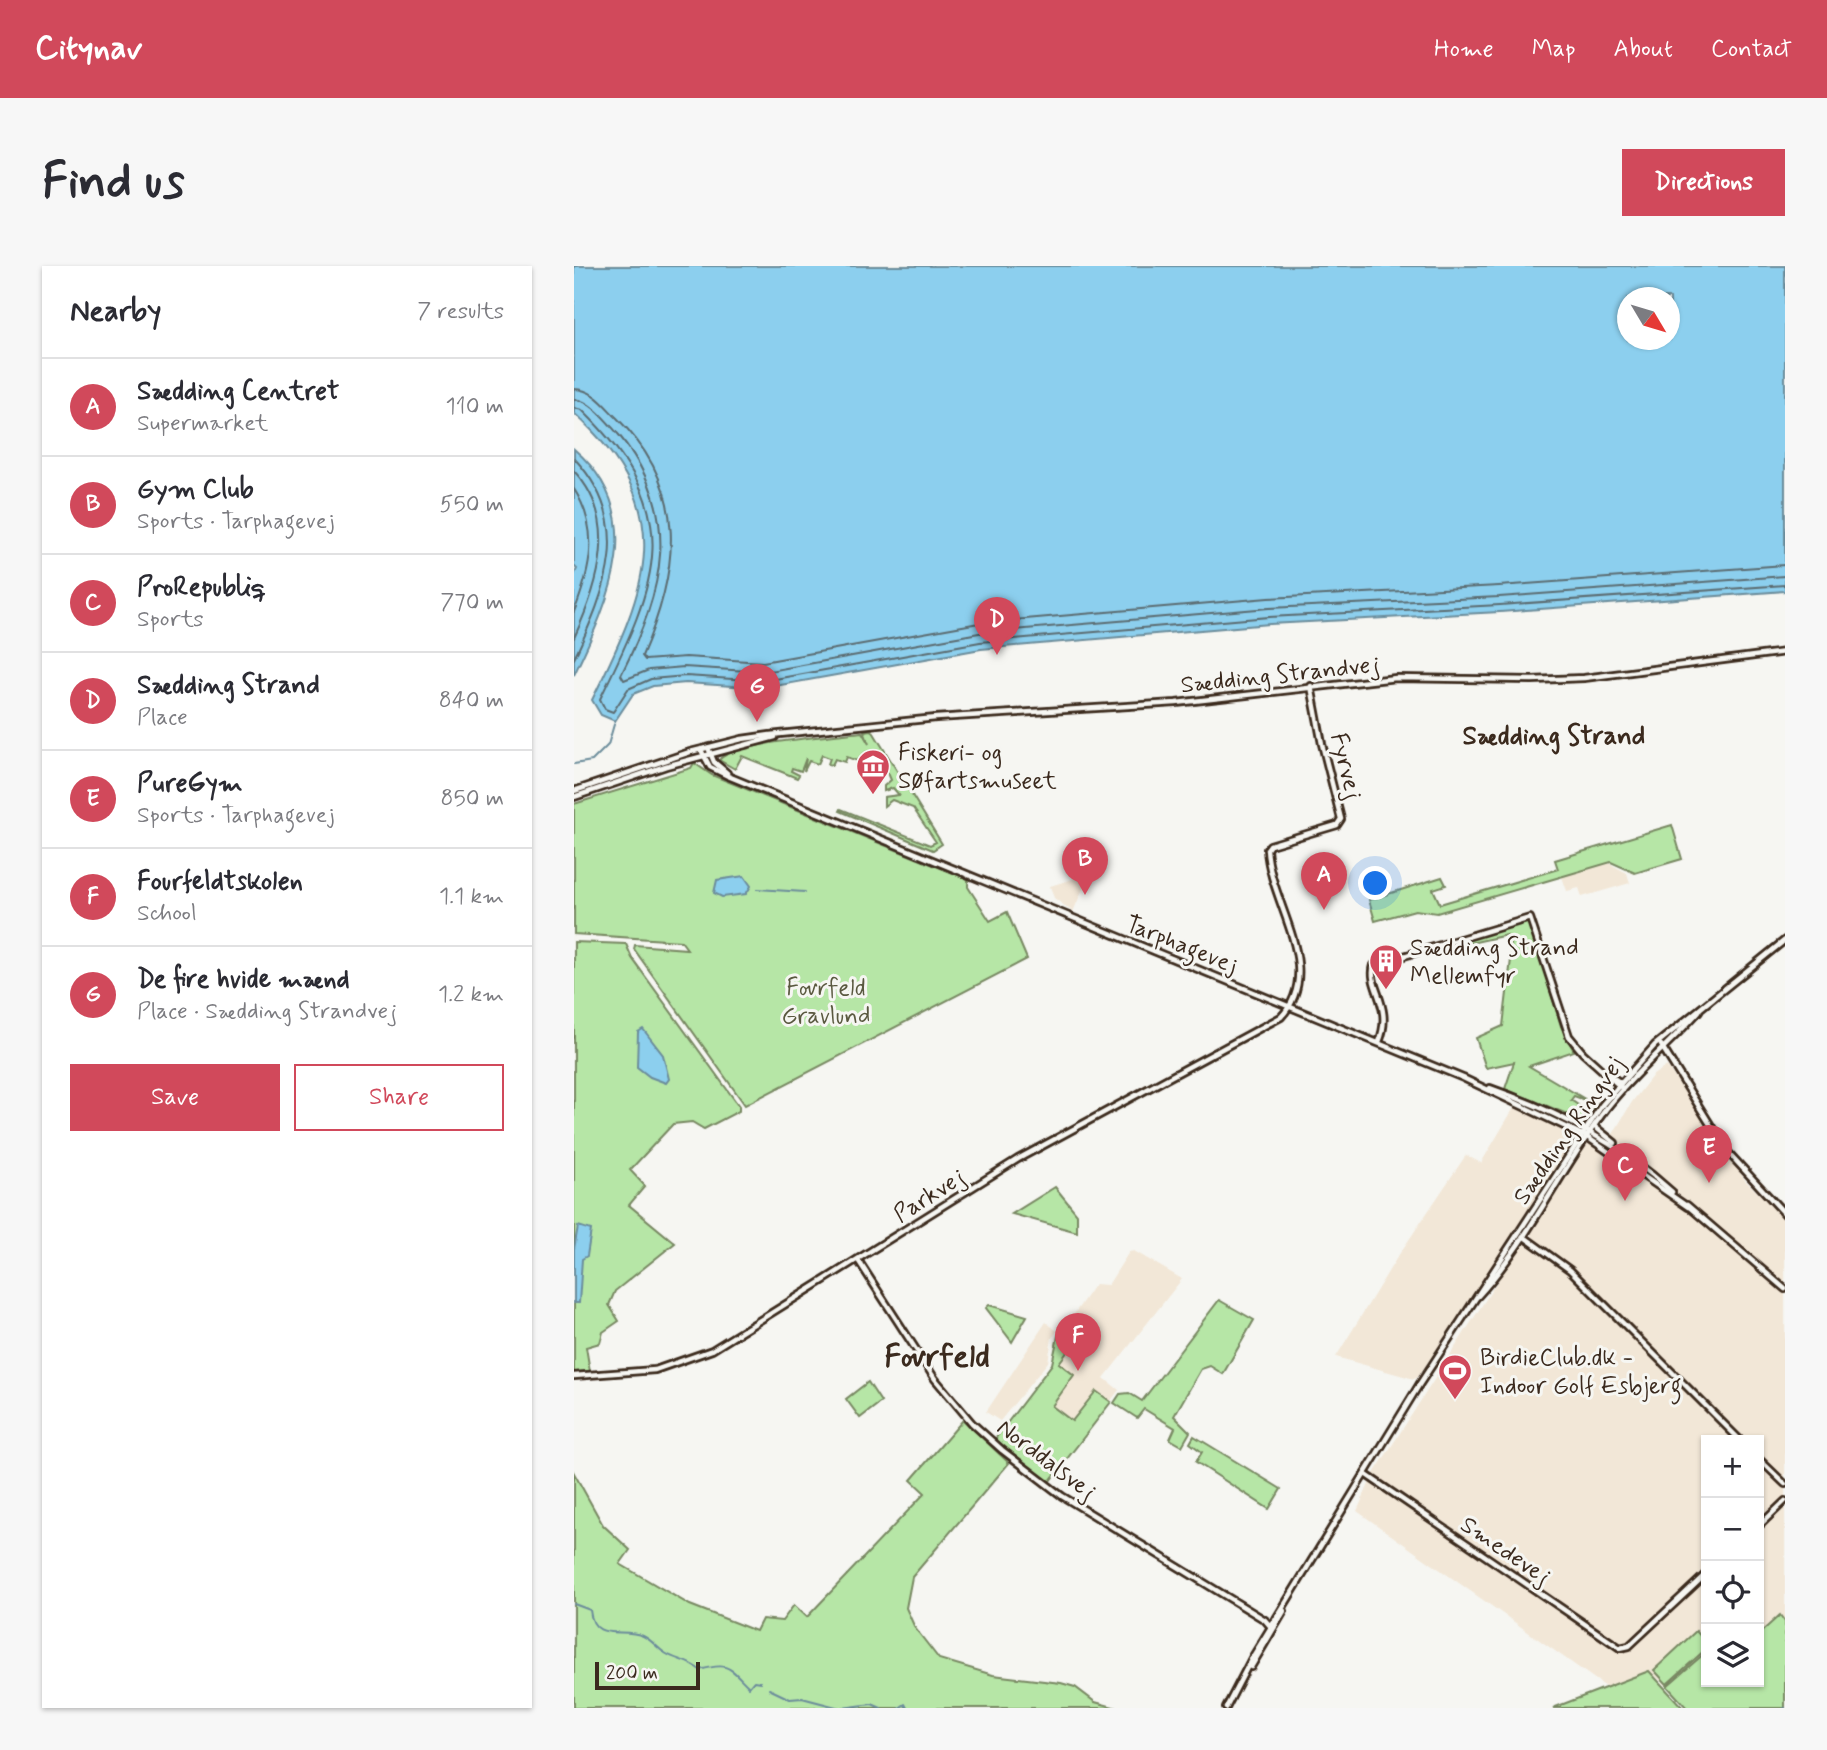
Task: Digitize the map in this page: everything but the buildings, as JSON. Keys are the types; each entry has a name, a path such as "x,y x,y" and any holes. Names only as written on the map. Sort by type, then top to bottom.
{"street":[{"name":"Sædding Strandvej","path":"575,792 742,739 936,718 1175,703 1396,678 1532,680 1584,677 1785,652"},
{"name":"Fyrvej","path":"1290,1006 1301,975 1267,849 1270,845 1338,825 1341,819 1311,687"},
{"name":"Sædding Strandvej","path":"709,750 745,745 779,736"},
{"path":"729,748 742,739 745,745"},
{"name":"Tarphagevej","path":"709,750 717,766 734,777"},
{"name":"Tarphagevej","path":"702,752 710,766 734,777 1379,1042 1546,1117 1586,1132"},
{"path":"1379,1042 1385,1022 1373,972 1377,963 1527,918 1532,921 1569,1036 1604,1072 1621,1085"},
{"name":"Sædding Ringvej","path":"1475,1299 1523,1236 1601,1105 1658,1046 1711,999 1785,940"},
{"name":"Parkvej","path":"574,1376 636,1373 688,1361 721,1345 1018,1159 1272,1024 1290,1006"},
{"path":"1658,1046 1726,1150 1785,1214"},
{"name":"Tarphagevej","path":"1463,1078 1550,1111 1586,1132 1688,1207"},
{"name":"Sædding Ringvej","path":"1227,1708 1365,1474 1475,1299 1586,1132 1621,1085"},
{"path":"1586,1132 1596,1131 1626,1154"},
{"path":"1586,1132 1626,1154"},
{"name":"Tarphagevej","path":"1626,1154 1785,1289"},
{"path":"1523,1236 1570,1270 1735,1435"},
{"name":"Norddalsvej","path":"858,1261 935,1379 972,1423 1002,1450 1062,1496 1269,1623"},
{"path":"1764,1464 1785,1484"},
{"name":"Smedevej","path":"1365,1474 1623,1649 1701,1579"},
{"path":"1764,1521 1785,1501"},
{"name":"Sædding Ringvej","path":"1227,1708 1269,1623 1303,1577"},
{"path":"1256,1659 1269,1623"}],"shaded area":[{"path":"1608,863 1627,873 1630,883 1582,897 1579,888 1567,891 1562,877"},
{"path":"1083,876 1085,884 1073,912 1054,898 1050,886"},
{"path":"1667,1066 1745,1180 1785,1219 1785,1622 1779,1615 1764,1629 1764,1435 1701,1435 1701,1656 1667,1686 1649,1671 1606,1687 1357,1511 1373,1475 1522,1243 1533,1246 1536,1241 1529,1231 1586,1145 1613,1134 1632,1102 1653,1075"},
{"path":"1515,1106 1578,1138 1418,1377 1414,1379 1336,1357 1396,1259 1466,1155 1481,1163"},
{"path":"1134,1251 1182,1279 1104,1378 1119,1390 1049,1482 995,1439 1052,1364 1056,1340 1095,1284 1108,1285 1129,1252"},
{"path":"1046,1322 1057,1331 1052,1338 1048,1362 1000,1421 986,1412"}],"green space":[{"path":"872,730 942,844 933,850 840,811 841,809 930,845 936,842 913,808 892,800 884,806 884,797 899,795 893,788 884,791 884,786 891,780 888,773 867,773 865,780 861,779 875,752 866,752 858,761 847,757 845,762 835,759 832,765 828,764 830,758 822,755 818,764 809,761 804,771 806,758 801,771 792,768 791,771 799,775 797,778 742,756 735,769 719,760 728,754 763,744 831,735 862,732 869,744 864,731"},
{"name":"Fovrfeld Gravlund","path":"694,763 712,775 968,879 968,887 990,921 1007,912 1027,959 745,1105 634,949 635,945 687,949 681,941 574,934 574,804 691,768"},
{"path":"1672,825 1682,859 1635,873 1611,862 1437,913 1415,910 1375,921 1369,900 1442,877 1446,885 1433,889 1440,904 1558,869 1555,860"},
{"path":"1526,922 1530,924 1561,1026 1574,1051 1529,1066 1590,1102 1574,1096 1571,1100 1585,1110 1596,1104 1582,1120 1505,1089 1514,1062 1486,1068 1476,1038 1503,1026 1512,951 1507,935 1466,944 1465,950 1456,948 1455,942"},
{"path":"574,942 626,944 632,958 739,1106 739,1111 704,1129 692,1122 673,1124 630,1170 645,1186 629,1205 675,1243 615,1291 609,1305 619,1321 603,1332 600,1343 586,1347 590,1371 574,1372"},
{"path":"1055,1187 1077,1214 1077,1232 1012,1214"},
{"path":"1219,1300 1254,1320 1223,1374 1210,1366 1201,1369 1174,1416 1190,1432 1182,1446 1170,1439 1175,1428 1144,1409 1137,1418 1114,1403 1120,1394 1129,1393 1142,1401"},
{"path":"989,1305 1027,1316 1012,1342 986,1308"},
{"path":"1058,1336 1071,1347 1059,1363 1074,1375 1052,1406 1072,1421 1096,1391 1111,1402 1049,1482 995,1439 1052,1364"},
{"path":"868,1382 881,1402 860,1418 846,1399"},
{"path":"963,1420 1009,1463 912,1577 906,1608 915,1628 939,1659 993,1675 1061,1683 1075,1687 1095,1702 1117,1708 574,1708 574,1473 603,1525 630,1550 620,1564 690,1605 756,1631 762,1619 782,1621 794,1605 807,1617 925,1493 911,1480"},
{"path":"1194,1436 1281,1489 1269,1509 1196,1462 1202,1452 1190,1443"},
{"path":"1780,1615 1785,1622 1785,1708 1687,1708 1667,1686 1701,1656 1701,1687 1764,1687 1764,1629"},
{"path":"1696,1631 1701,1636 1701,1653 1667,1684 1654,1670"},
{"path":"1649,1671 1683,1708 1553,1708"}],"water":[{"path":"574,266 1785,266 1785,591 1500,612 1270,624 981,649 764,688 686,683 653,686 633,694 615,721 601,715 592,700 628,621 639,585 644,550 641,517 630,483 608,449 574,413"},
{"path":"574,449 598,475 611,502 617,530 616,559 610,588 600,618 574,675 574,575 577,569 574,566"},
{"path":"744,876 751,886 746,894 722,897 714,893 717,880"},
{"path":"643,1029 663,1055 669,1079 666,1083 650,1077 637,1067 638,1032"},
{"path":"578,1226 591,1230 587,1256 582,1259 579,1303 574,1303 574,1249"}],"waterway":[{"path":"574,764 592,761 608,745 615,721"},
{"path":"757,889 805,892"},
{"path":"574,1604 590,1610 592,1620 603,1630 643,1636 665,1653 700,1670 718,1666 729,1668 749,1687 754,1681 760,1682"},
{"path":"769,1689 790,1699 802,1698 840,1708"},
{"path":"842,1708 872,1704 881,1708"},
{"path":"899,1708 905,1704 907,1708"}],"place":[{"name":"Sædding Strand","path":"997,655"},
{"name":"De fire hvide mænd","path":"757,722"},
{"name":"Fiskeri- og Søfartsmuseet","path":"873,796"},
{"name":"Gym Club","path":"1085,895"},
{"name":"Sædding Centret","path":"1324,910"},
{"name":"Sædding Strand Mellemfyr","path":"1386,991"},
{"name":"PureGym","path":"1709,1183"},
{"name":"ProRepubliq","path":"1625,1201"},
{"name":"Fourfeldtskolen","path":"1078,1371"},
{"name":"BirdieClub.dk - Indoor Golf Esbjerg","path":"1455,1401"}],"district":[{"name":"Sædding Strand","path":"1554,735"},
{"name":"Fovrfeld","path":"937,1355"}]}
